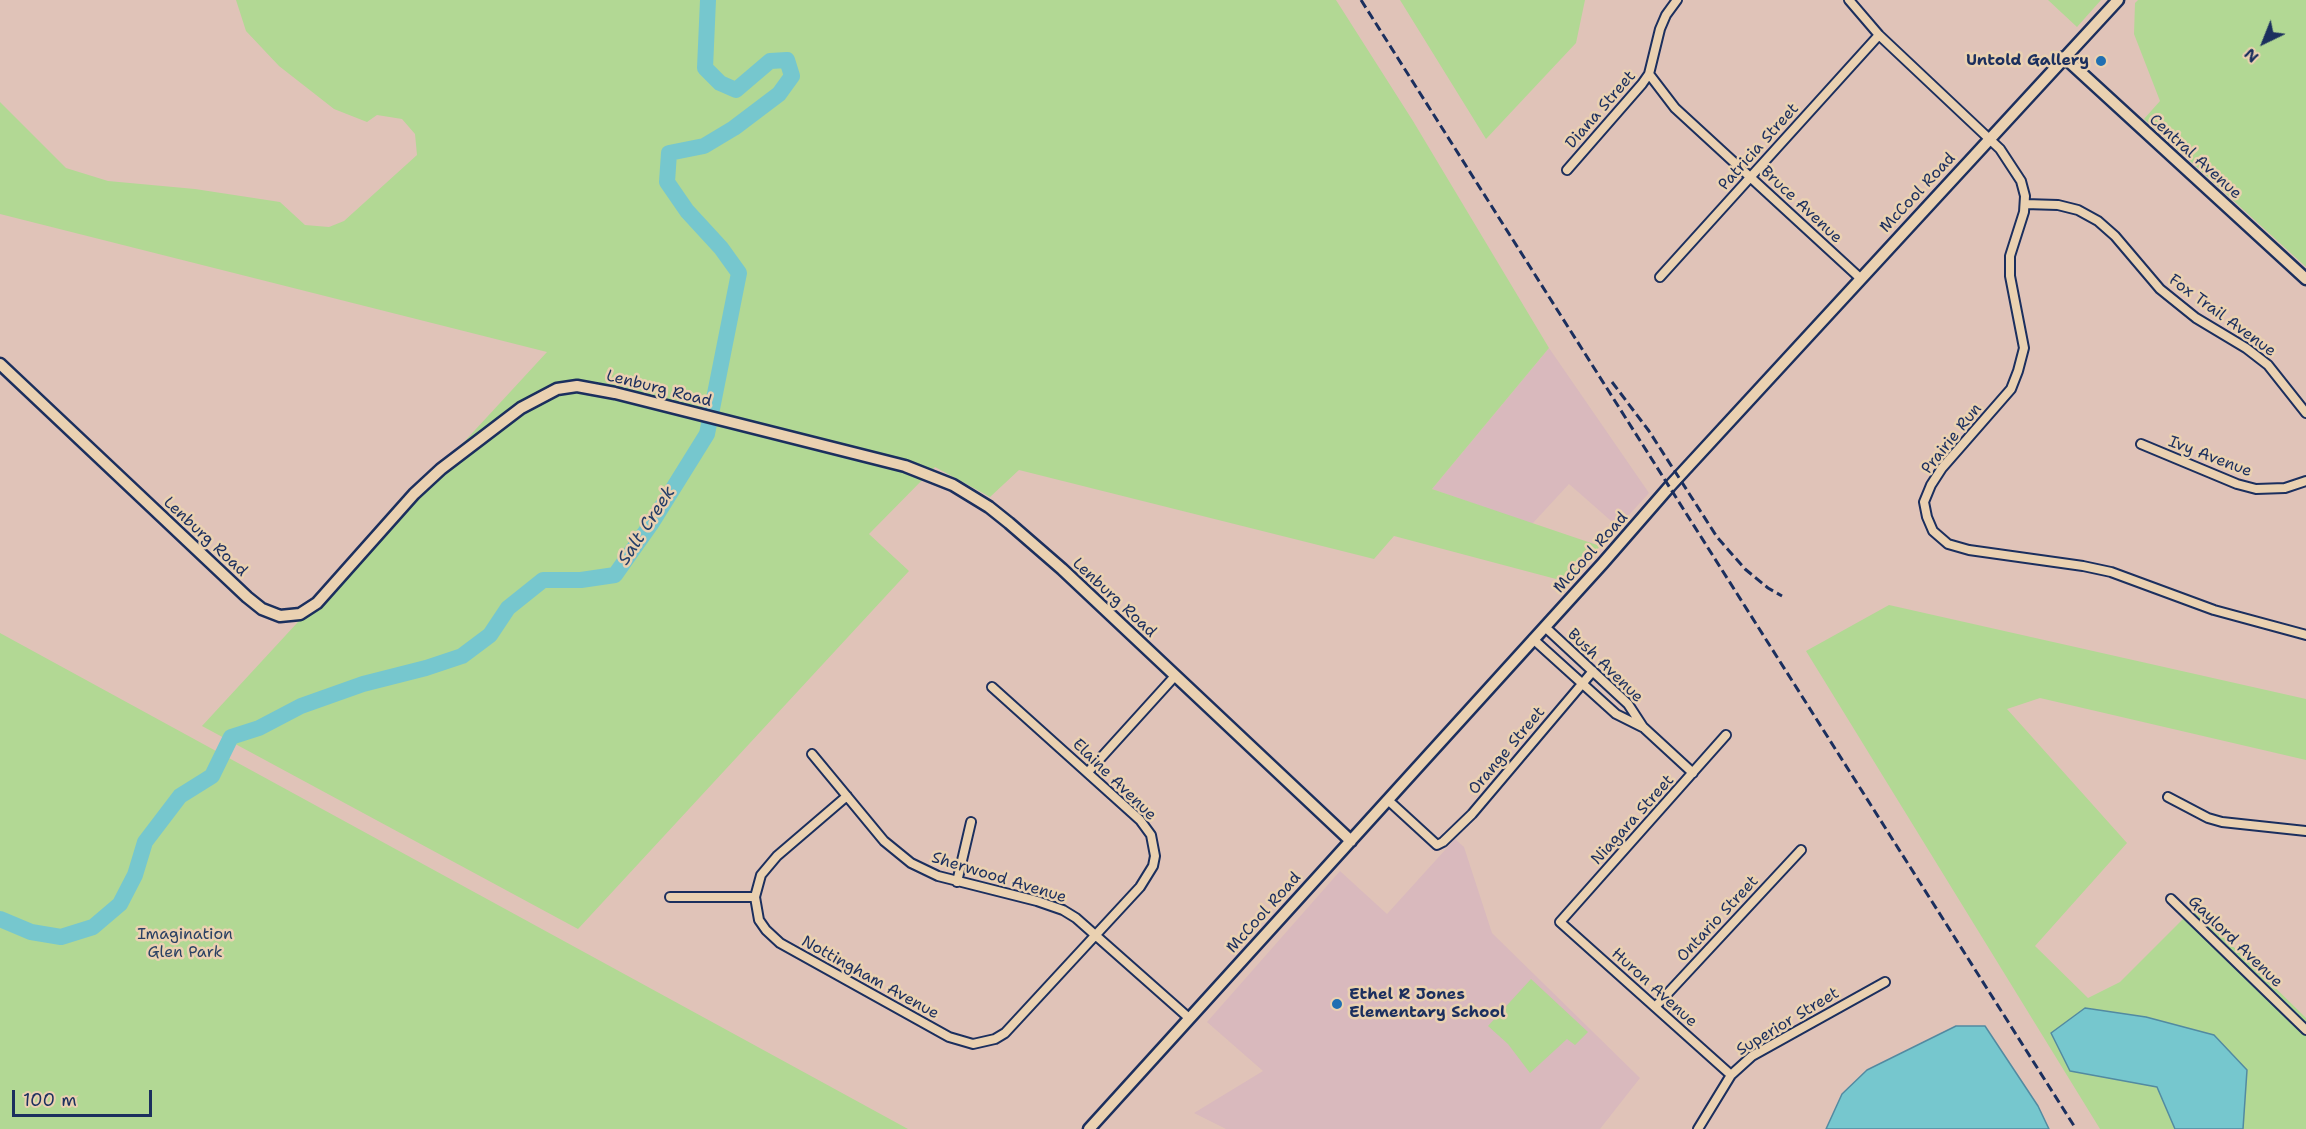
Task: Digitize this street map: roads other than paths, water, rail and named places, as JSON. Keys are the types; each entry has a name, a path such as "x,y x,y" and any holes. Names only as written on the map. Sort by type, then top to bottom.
{"street":[{"name":"Diana Street","path":"1567,170 1635,94 1649,74 1659,29 1677,0"},
{"name":"Prairie Run","path":"1849,0 1879,35 2000,149 2021,181 2025,204 2010,256 2010,276 2024,348 2018,371 2010,389 1942,468 1931,485 1924,502 1933,531 1948,544 1969,550 2111,572 2214,610 2306,635"},
{"name":"McCool Road","path":"1093,1128 1189,1018 1389,801 1860,278 2118,0"},
{"name":"Patricia Street","path":"1660,277 1879,35"},
{"name":"Central Avenue","path":"2064,57 2306,279"},
{"name":"Bruce Avenue","path":"1649,74 1675,108 1860,278"},
{"name":"Fox Trail Avenue","path":"2025,204 2058,205 2078,210 2098,221 2115,236 2160,289 2196,318 2246,348 2268,365 2306,413"},
{"name":"Lenburg Road","path":"0,364 246,597 268,612 287,616 300,614 317,603 414,494 441,468 521,408 549,393 568,387 589,388 905,466 935,477 989,507 1062,569 1351,841"},
{"name":"Ivy Avenue","path":"2141,444 2237,484 2256,489 2285,488 2306,481"},
{"name":"Bush Avenue","path":"1545,627 1628,704 1643,727 1693,773"},
{"name":"Bush Avenue","path":"1533,639 1616,714 1643,727"},
{"name":"Orange Street","path":"1389,801 1437,845 1453,834 1472,814 1593,670"},
{"path":"1088,772 1175,676"},
{"name":"Elaine Avenue","path":"992,687 1146,826 1154,845 1155,856 1147,877 1096,936"},
{"name":"Niagara Street","path":"1560,922 1726,735"},
{"name":"Sherwood Avenue","path":"812,754 884,841 899,855 924,870 957,882 1051,905 1076,918 1189,1018"},
{"path":"670,897 755,897 757,885 767,867 847,796"},
{"path":"2168,797 2208,818 2222,822 2306,831"},
{"path":"957,882 971,822"},
{"name":"Ontario Street","path":"1655,1007 1801,850"},
{"name":"Nottingham Avenue","path":"755,897 759,920 780,943 949,1037 973,1044 995,1039 1005,1033 1096,936"},
{"name":"Gaylord Avenue","path":"2171,899 2306,1030"},
{"name":"Huron Avenue","path":"1560,922 1731,1075"},
{"name":"Superior Street","path":"1698,1129 1731,1075 1752,1056 1885,982"}],"water":[{"path":"2085,1008 2146,1017 2214,1035 2247,1070 2243,1129 2175,1129 2157,1087 2070,1071 2051,1033"},
{"path":"1956,1026 1985,1026 2038,1106 2049,1129 1826,1129 1842,1094 1867,1070"}],"waterway":[{"name":"Salt Creek","path":"0,919 31,932 61,937 93,927 120,904 135,875 145,842 180,796 212,776 231,737 259,728 301,706 363,684 462,656 490,635 508,608 543,580 581,580 615,575 651,524 707,434 739,273 721,248 687,211 667,182 669,153 704,146 734,128 779,94 792,76 787,60 770,61 736,90 720,83 705,68 708,0"}],"railway":[{"path":"1361,0 2076,1129"},
{"path":"1612,382 1649,431 1717,537 1745,569 1782,596"}],"place":[{"name":"Untold Gallery","path":"2101,61"},
{"name":"Ethel R Jones Elementary School","path":"1337,1004"}],"park label":[{"name":"Imagination Glen Park","path":"185,944"}]}
